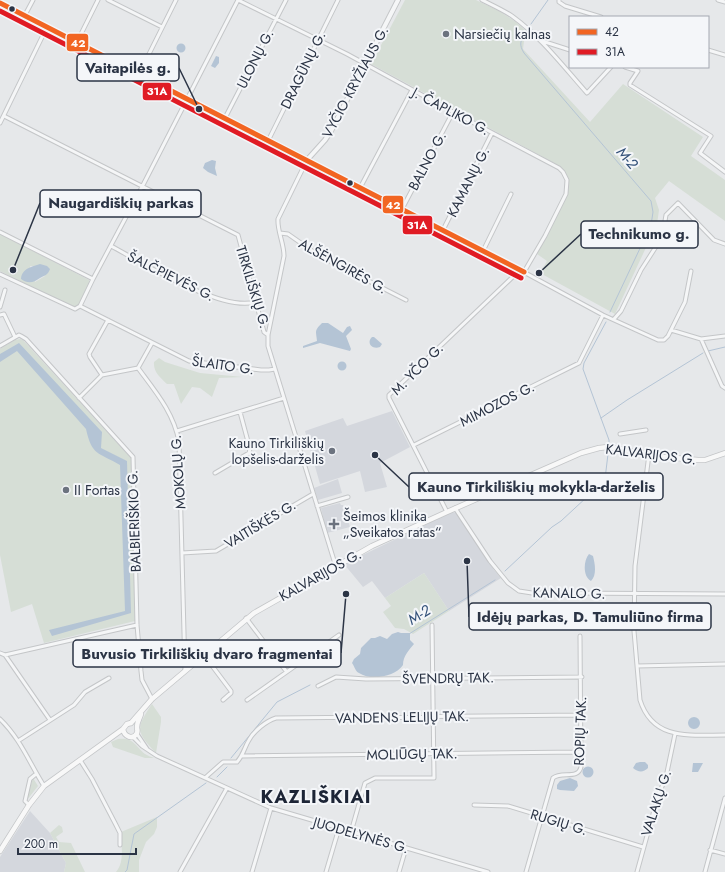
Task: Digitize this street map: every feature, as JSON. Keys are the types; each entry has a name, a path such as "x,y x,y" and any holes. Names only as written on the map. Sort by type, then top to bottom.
{"main road":[{"name":"KALVARIJOS G.","path":"131,723 152,699 254,612 372,546 590,450 608,447 698,460 705,460 725,453"},
{"name":"KALVARIJOS G.","path":"137,727 138,721 145,706"},
{"path":"0,852 29,805 44,786 123,729 127,724 131,723 137,727 135,735 129,737 125,735 105,742"},
{"path":"123,729 125,735"}],"street":[{"path":"25,15 33,0"},
{"path":"77,42 98,0"},
{"path":"108,0 162,27"},
{"path":"139,74 176,0"},
{"path":"0,274 75,309 80,306 238,0"},
{"name":"J. ČAPLIKO G.","path":"238,0 319,39 563,172 567,180 566,194 541,243 522,271"},
{"name":"ULONŲ G.","path":"225,118 286,0"},
{"name":"DRAGŪNŲ G.","path":"268,141 338,0"},
{"name":"VYČIO KRYŽIAUS G.","path":"307,160 331,131 398,0"},
{"path":"482,0 512,16 540,40 587,93 610,68"},
{"path":"559,0 559,2 565,6 598,16"},
{"path":"718,0 725,2"},
{"path":"0,3 604,314 658,340 664,340 671,330 685,302 691,271"},
{"path":"0,123 47,27"},
{"path":"540,40 569,50"},
{"path":"709,50 725,55"},
{"path":"628,68 638,71 630,85 711,136 700,153 725,172"},
{"path":"360,188 412,90"},
{"name":"BALNO G.","path":"402,209 453,112"},
{"name":"TIRKILIŠKIŲ G.","path":"4,116 142,188 238,235 255,302 264,332 268,335 268,346 336,567"},
{"name":"KAMANŲ G.","path":"443,230 492,134"},
{"path":"268,335 284,256 284,250 277,223 279,215 307,160"},
{"path":"483,251 511,194"},
{"path":"614,319 621,311 641,270 659,242 663,233 666,215 678,203 714,240 725,244"},
{"path":"0,232 93,279"},
{"name":"ALŠĖNGIRĖS G.","path":"280,233 288,234 318,255 406,300"},
{"name":"ŠALČPIEVĖS G.","path":"111,246 205,295 223,301 255,302"},
{"name":"M. YČO G.","path":"447,512 389,398 390,393 522,271"},
{"path":"0,346 15,337 2,315 0,307 5,290"},
{"path":"80,306 108,320 89,354 102,374"},
{"name":"MIMOZOS G.","path":"414,445 579,363 604,314"},
{"name":"ŠLAITO G.","path":"108,320 189,361 261,370 275,369"},
{"path":"671,330 701,339 725,336"},
{"name":"BALBIERIŠKIO G.","path":"15,337 21,336 26,339 133,457 137,625 142,680 152,699"},
{"path":"701,339 722,386 725,388"},
{"path":"79,398 102,374 138,368 152,343"},
{"name":"MOKOLŲ G.","path":"138,368 163,401 177,431 179,442 185,671"},
{"path":"177,431 284,398"},
{"path":"215,473 248,453 250,449 240,412"},
{"path":"620,434 646,430"},
{"path":"649,454 636,551 634,631 640,700 643,711 654,724 675,734 725,735"},
{"name":"VAITIŠKĖS G.","path":"182,553 216,551 313,494"},
{"path":"317,506 348,497"},
{"name":"KANALO G.","path":"456,508 490,561 508,583 514,589 519,591 532,593 725,594"},
{"path":"246,618 286,671"},
{"path":"0,653 6,655 137,625"},
{"path":"351,832 365,783 375,778 434,778 432,625"},
{"path":"247,700 339,635"},
{"name":"ROPIŲ TAK.","path":"526,872 554,778 557,775 577,774 580,772 582,752 582,677 580,636"},
{"path":"6,655 50,720"},
{"path":"204,655 231,691 231,693 223,700"},
{"path":"637,666 725,664"},
{"name":"ŠVENDRŲ TAK.","path":"318,686 336,677 366,679 433,679 582,677"},
{"path":"18,741 74,705 85,692 109,678"},
{"name":"VANDENS LELIJŲ TAK.","path":"242,756 249,740 268,720 276,718 582,715"},
{"path":"0,720 10,728 44,786"},
{"name":"VALAKŲ G.","path":"637,872 658,796 666,777 675,734"},
{"name":"JUODELYNĖS G.","path":"135,735 150,752 271,808 488,872"},
{"name":"MOLIŪGŲ TAK.","path":"206,777 223,762 236,762 242,756 582,752"},
{"path":"80,760 92,779 120,833 120,845"},
{"path":"29,805 25,801 30,779 36,774"},
{"path":"180,872 227,788"},
{"path":"704,872 725,798"},
{"name":"RUGIŲ G.","path":"474,805 508,806 643,847"},
{"path":"252,872 271,808"},
{"path":"326,872 339,828"},
{"path":"399,872 406,848"},
{"path":"710,850 725,854"}],"shaded area":[{"path":"405,0 476,0 499,11 516,22 529,34 524,41 523,49 590,122 623,84 703,137 691,156 725,180 725,221 669,181 655,198 659,210 657,224 615,314 540,273 547,261 537,254 567,196 568,181 562,169 554,163 371,64"},
{"path":"0,234 89,280 89,283 78,306 75,307 70,306 0,271","holes":["30,266 36,266 45,276 35,282"]},
{"name":"II Fortas","path":"15,340 23,340 131,458 135,621 44,643 32,604 11,612 0,555 0,349"},
{"path":"159,358 165,362 200,373 243,377 219,378 212,397 200,388 192,387 181,404 174,384 167,384 156,372 154,362"},
{"path":"392,411 410,447 380,463 387,487 365,492 360,471 320,484 305,431 343,418 347,426"},
{"path":"338,479 342,493 318,500 314,488"},
{"path":"340,503 343,505 350,527 327,533 321,508"},
{"path":"452,512 457,513 494,570 501,578 449,611 424,573 385,598 372,581 363,587 344,564"},
{"path":"424,573 449,611 413,634 404,629 395,628 383,612 391,606 385,598"},
{"path":"152,704 161,717 156,753 144,739 140,729 143,719"},
{"path":"118,739 128,739 145,754 154,758 145,758 113,747 111,742"},
{"path":"33,778 38,786 27,800 27,798"},
{"path":"30,811 50,833 66,863 64,872 0,872 0,857"},
{"path":"157,817 157,827 154,834 146,842 139,860 139,872 116,872 122,858 121,832"},
{"path":"59,825 62,827 63,832 56,837 59,842 71,843 85,872 64,872 66,863 50,833"}],"water":[{"path":"181,43 186,48 181,53 176,48"},
{"path":"216,56 219,57 219,63 215,68 211,66"},
{"path":"212,160 216,161 215,168 217,176 203,168 205,163"},
{"path":"40,264 47,266 50,269 46,275 30,282 26,282 21,279 25,270"},
{"path":"322,323 328,323 343,333 347,327 350,326 352,330 346,336 351,349 350,351 320,343 303,348 303,346 317,341 316,331"},
{"path":"372,337 382,344 380,347 372,347 370,344 370,339"},
{"path":"19,343 102,432 101,448 127,461 131,613 52,636 49,630 125,611 120,465 101,455 94,449 88,438 86,429 17,351 0,362 0,354"},
{"path":"342,361 347,366 342,371 337,366"},
{"path":"589,554 593,556 595,566 595,573 591,581 585,573 585,565"},
{"path":"398,632 410,633 410,640 414,644 407,653 403,665 399,669 389,675 376,677 370,677 357,671 352,663 360,654 361,648 371,638 380,636 387,639 392,634"},
{"path":"692,717 696,717 700,723 696,729 692,729 688,725 688,721"},
{"path":"645,762 648,765 648,768 644,771 640,771 633,768 636,763"},
{"path":"693,763 703,763 698,772 692,772"},
{"path":"588,766 592,768 594,772 592,776 588,778 584,776 582,772 584,768"},
{"path":"570,778 577,781 578,786 574,791 557,789 557,785 560,781"}],"waterway":[{"name":"M-2","path":"531,24 548,0"},
{"name":"M-2","path":"525,34 521,43 521,48 524,53 651,201 653,212 651,225 610,312"},
{"name":"M-2","path":"606,322 584,363 583,369 609,440 609,444"},
{"path":"708,351 725,347"},
{"path":"601,418 627,400 703,353"},
{"name":"M-2","path":"505,571 601,484 605,479 608,454"},
{"name":"M-2","path":"409,634 495,580"},
{"path":"231,758 277,702 310,685"},
{"path":"217,777 227,767"},
{"path":"125,872 127,870 134,834 206,783"}],"transit line":[{"name":"42","path":"0,3 524,272"},
{"name":"31A","path":"0,11 521,278"}],"place":[{"name":"Narsiečių kalnas","path":"446,34"},
{"name":"Vaitapilės g.","path":"199,109"},
{"name":"Naugardiškių parkas","path":"13,270"},
{"name":"Technikumo g.","path":"539,273"},
{"name":"Kauno Tirkiliškių lopšelis-darželis","path":"332,451"},
{"name":"Kauno Tirkiliškių mokykla-darželis","path":"375,455"},
{"name":"II Fortas","path":"66,490"},
{"name":"Šeimos klinika „Sveikatos ratas“","path":"334,524"},
{"name":"Idėjų parkas, D. Tamuliūno firma","path":"467,561"},
{"name":"Buvusio Tirkiliškių dvaro fragmentai","path":"346,594"}],"district":[{"name":"KAZLIŠKIAI","path":"316,797"}]}
